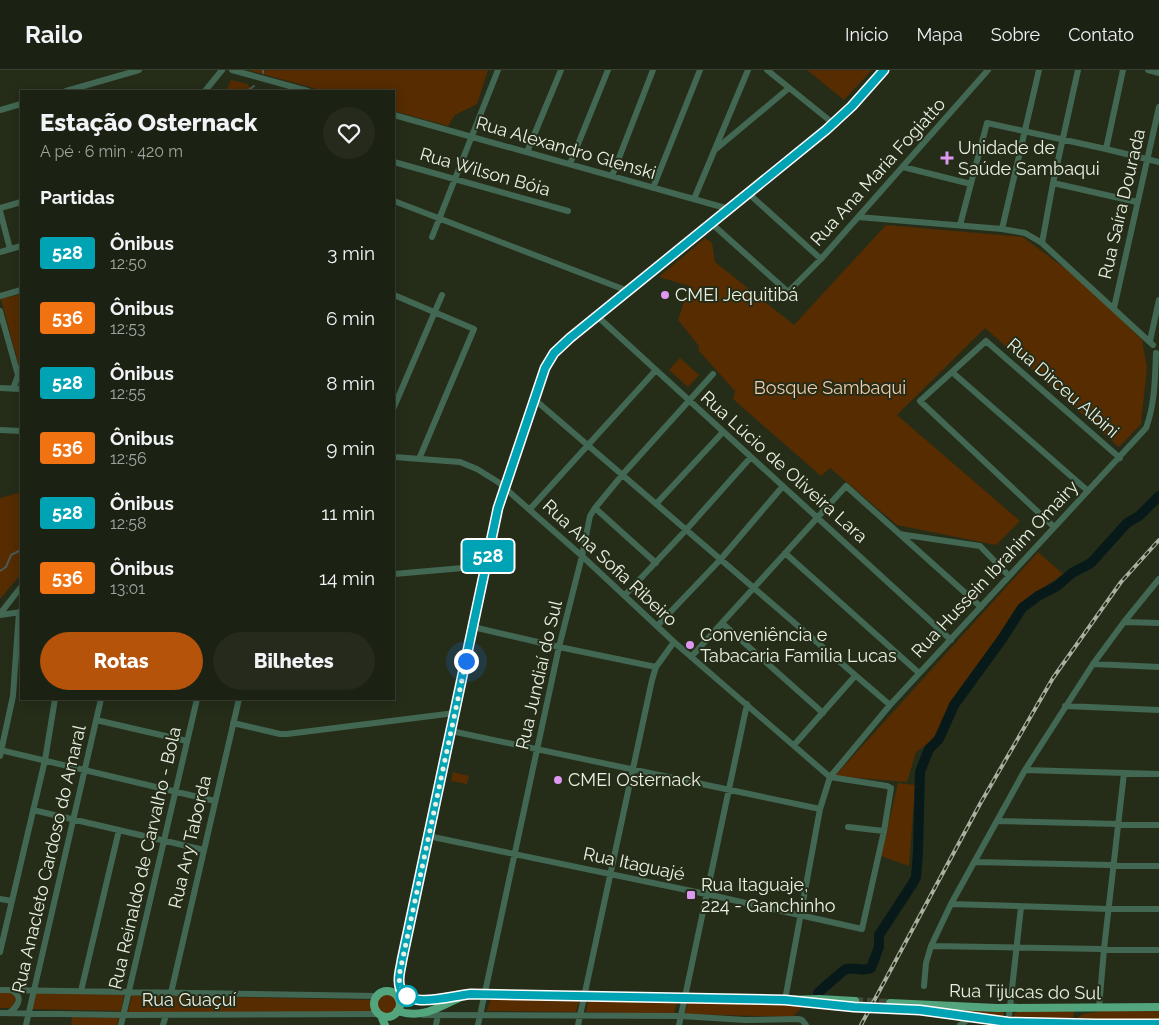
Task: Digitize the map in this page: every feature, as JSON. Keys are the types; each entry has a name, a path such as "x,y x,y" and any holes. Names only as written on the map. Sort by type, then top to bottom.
{"main road":[{"path":"390,1025 396,1013 399,998 399,978 428,836 504,486 545,368 554,353 564,342 834,124 863,95 884,70"},
{"path":"386,1025 374,1008 376,996 399,978"},
{"path":"399,978 402,990 409,997"},
{"path":"386,990 391,991 399,998 409,997 420,1000 432,1000 467,994 486,994 785,1000 819,999 854,1004"},
{"path":"380,1015 388,1017 396,1013 422,1014 467,994"},
{"path":"422,1014 431,1008 432,1000"},
{"name":"Rua Tijucas do Sul","path":"1159,1007 1010,1008 890,1006 1008,1024 1159,1024"},
{"path":"1081,1024 1075,1016 1076,1012 1082,1008"}],"street":[{"path":"69,90 139,70"},
{"path":"206,90 222,70"},
{"path":"232,70 304,90"},
{"path":"432,237 498,70"},
{"path":"527,152 561,70"},
{"path":"570,164 608,70"},
{"path":"612,176 653,70"},
{"path":"653,188 700,70"},
{"path":"694,199 748,70"},
{"path":"767,70 834,124"},
{"name":"Rua Ana Maria Fogiatto","path":"711,223 788,292 821,259 988,70"},
{"path":"1002,229 1039,70"},
{"path":"1042,243 1078,70"},
{"path":"1106,149 1123,70"},
{"path":"1148,70 1159,73"},
{"path":"715,150 789,88"},
{"path":"0,110 20,104"},
{"name":"Rua Saíra Dourada","path":"1114,308 1159,107"},
{"name":"Rua Alexandro Glenski","path":"395,115 730,209"},
{"path":"960,225 987,123 1159,162"},
{"name":"Rua Wilson Bóia","path":"395,162 568,211"},
{"path":"903,167 971,184"},
{"path":"1053,183 1137,202"},
{"path":"748,193 821,259"},
{"path":"395,201 628,291"},
{"path":"10,249 0,209 20,202"},
{"path":"858,217 1002,229 1025,233 1042,243 1154,343"},
{"path":"0,252 20,246"},
{"path":"0,296 20,290"},
{"path":"395,405 442,296"},
{"path":"395,297 474,329 419,459"},
{"path":"1157,353 1152,350 1159,300"},
{"path":"0,311 18,375"},
{"name":"Rua Lúcio de Oliveira Lara","path":"597,316 950,640"},
{"name":"Rua Dirceu Albini","path":"952,372 986,341 1120,458"},
{"name":"Rua Hussein Ibrahim Omairy","path":"785,1000 820,809 830,778 890,705 1146,428 1151,414 1155,387 1157,353"},
{"path":"13,388 20,370"},
{"path":"530,509 656,370"},
{"path":"1054,527 920,401 952,372 1088,490"},
{"name":"Rua Jundiaí do Sul","path":"478,1025 559,647 590,516 623,474 713,374"},
{"path":"0,388 20,389"},
{"path":"534,399 890,705"},
{"path":"0,430 20,431"},
{"path":"656,504 724,432"},
{"name":"Rua Ana Sofia Ribeiro","path":"395,457 452,461 466,464 504,486 674,642 830,778"},
{"path":"625,595 751,457"},
{"path":"657,626 720,560 783,486"},
{"path":"692,657 846,486 980,607"},
{"path":"595,508 656,563"},
{"path":"898,534 980,546 1009,576"},
{"path":"785,554 919,673"},
{"path":"395,574 486,566"},
{"path":"924,986 926,963 931,946 951,904 1025,770 1093,664 1158,580"},
{"path":"0,614 20,588"},
{"path":"0,614 20,612 13,696 0,752 45,760 215,800"},
{"path":"1124,622 1159,623"},
{"path":"722,623 822,713"},
{"path":"473,627 656,667"},
{"path":"578,1025 656,667 674,642"},
{"path":"1093,664 1159,666"},
{"path":"794,745 855,676"},
{"path":"0,952 45,760 55,700"},
{"name":"Rua Anacleto Cardoso do Amaral","path":"26,1025 101,700"},
{"name":"Rua Reinaldo de Carvalho - Bola","path":"122,1025 197,700"},
{"name":"Rua Ary Taborda","path":"171,993 239,700"},
{"path":"679,1025 746,704"},
{"path":"1065,706 1159,710"},
{"path":"234,723 287,734 455,713"},
{"path":"96,720 187,741"},
{"path":"451,731 820,809"},
{"path":"1025,770 1159,774"},
{"path":"1099,1008 1124,773"},
{"path":"830,778 891,788 884,831 848,827"},
{"path":"33,810 204,850"},
{"path":"997,821 1159,825"},
{"path":"81,992 119,830"},
{"name":"Rua Itaguajé","path":"428,836 706,894 862,929 884,831"},
{"path":"974,862 1159,866"},
{"path":"0,899 12,901"},
{"path":"951,904 1108,910 1159,909"},
{"path":"1008,1024 1021,907"},
{"path":"931,946 1159,950"},
{"name":"Rua Guaçuí","path":"0,990 376,996"},
{"path":"9,1013 16,1008 19,1000 12,990"},
{"name":"Rua Guaçuí","path":"0,1013 380,1015"},
{"path":"422,1014 480,1016 681,1016 745,1020 798,1019 805,1023"},
{"path":"163,1025 166,1015"},
{"path":"436,1025 438,1015"},
{"path":"960,1025 972,1017"}],"green space":[{"path":"248,70 488,70 477,104 455,115 448,126 395,111 395,90 320,90"},
{"path":"807,70 872,70 844,100"},
{"path":"231,80 247,84 252,90 226,90"},
{"name":"Bosque Sambaqui","path":"886,225 1023,237 1086,284 1142,340 1147,367 1141,424 1119,447 985,328 897,415 1020,521 996,545 897,525 830,468 821,476 733,399 735,391 699,351 699,346 678,320 689,286 659,277 705,238 712,243 715,262 794,325"},
{"path":"20,294 19,366 1,299"},
{"path":"680,358 699,375 688,387 669,370"},
{"path":"20,492 20,575 0,599 0,498"},
{"path":"1038,552 1063,574 1019,605 952,702 932,741 916,752 907,782 835,776"},
{"path":"453,772 469,776 467,784 451,781"},
{"path":"898,783 915,785 909,866 881,856"},
{"path":"0,993 14,993 16,999 12,1008 0,1008"},
{"path":"36,993 124,995 121,1011 32,1009"},
{"path":"387,993 395,996 398,1004 395,1012 387,1015 379,1012 376,1004 379,996"},
{"path":"132,995 370,1000 372,1012 128,1012"},
{"path":"491,999 579,1000 576,1012 487,1011"},
{"path":"588,1000 677,1001 674,1014 586,1012"},
{"path":"823,1001 1004,1012 1003,1017"},
{"path":"688,1002 803,1006 792,1017 685,1014"},
{"path":"1016,1011 1074,1011 1073,1021 1016,1019 1014,1016"},
{"path":"1102,1011 1159,1011 1159,1021 1079,1020 1078,1017 1083,1014"},
{"path":"72,1017 119,1018 117,1025 71,1025"}],"waterway":[{"path":"248,90 254,86"},
{"path":"818,993 846,969 865,970 871,968 879,947 879,935 916,877 920,772 929,749 939,739 954,705 1022,608 1038,596 1057,586 1072,573 1091,563 1127,523 1139,516 1159,496"},
{"path":"0,571 6,567 11,555 20,550"}],"tunnel":[{"path":"855,1001 890,1003"},
{"path":"854,1007 890,1009"}],"railway":[{"path":"861,1025 980,804 1053,678 1121,582 1159,540"}],"bus line":[{"name":"528","path":"884,70 852,106 826,130 564,342 549,360 538,384 498,508 402,960 399,979 400,987 409,997 423,1000 471,994 785,1000 854,1007 920,1010 1008,1022 1159,1024"}],"place":[{"name":"Unidade de Saúde Sambaqui","path":"947,158"},
{"name":"CMEI Jequitibá","path":"665,295"},
{"name":"Conveniência e Tabacaria Familia Lucas","path":"690,645"},
{"name":"CMEI Osternack","path":"558,780"},
{"name":"Rua Itaguaje, 224 - Ganchinho","path":"691,895"}],"route":[{"path":"407,996 400,987 399,976 466,661"}]}
